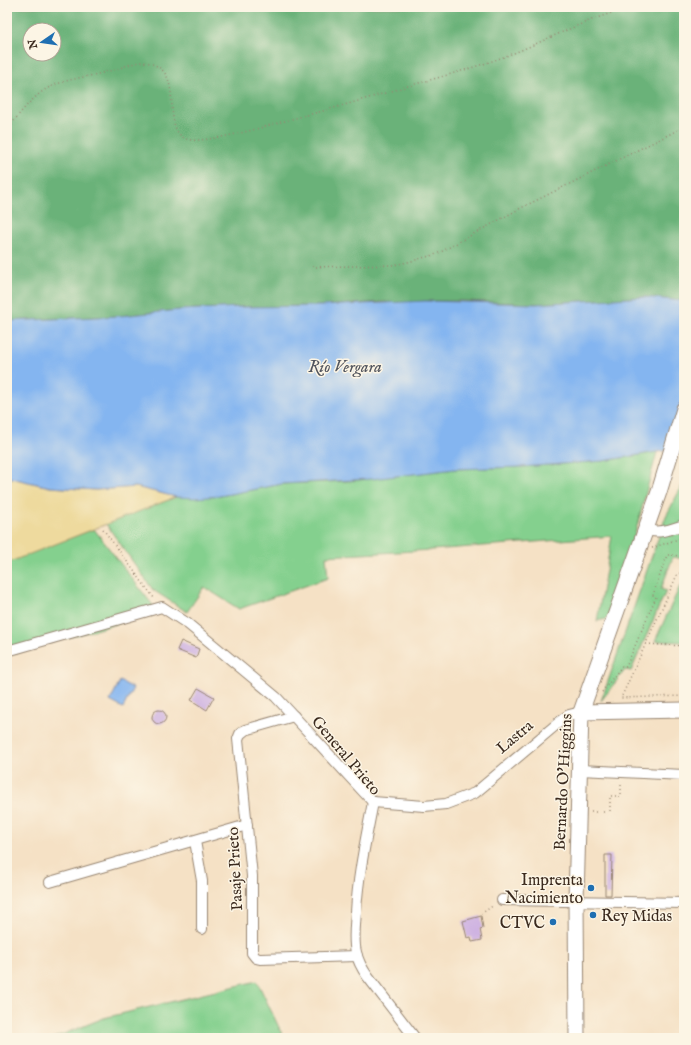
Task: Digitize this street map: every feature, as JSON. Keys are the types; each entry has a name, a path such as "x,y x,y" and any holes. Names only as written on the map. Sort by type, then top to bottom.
{"main road":[{"name":"Bernardo O'Higgins","path":"577,1038 576,900 581,712 638,554 659,492 684,409"},
{"name":"Lastra","path":"581,712 684,710"}],"street":[{"path":"646,530 654,533 684,526"},
{"path":"7,651 162,607"},
{"name":"General Prieto","path":"162,607 188,624 276,697 373,802 363,853 356,904 354,936 357,956 368,978 415,1038"},
{"name":"Lastra","path":"373,802 424,806 446,804 475,793 563,719 569,715 581,712"},
{"name":"Pasaje Prieto","path":"294,716 245,730 239,736 252,876 252,953 260,959 357,956"},
{"path":"580,770 684,775"},
{"path":"50,882 247,825"},
{"path":"195,841 202,881 202,929"},
{"path":"498,903 576,900 684,903"}],"path":[{"path":"7,131 28,104 51,87 66,80 99,74 133,63 145,62 162,69 170,79 172,86 173,120 174,125 181,135 189,139 199,140 238,133 324,111 462,71 524,49 593,19 635,7"},
{"path":"312,267 393,264 408,262 437,254 519,209 684,127"},
{"path":"103,528 152,596 162,607"},
{"path":"638,554 671,540 684,537"},
{"path":"599,695 622,666 626,667 656,597 653,595 667,555 684,556"},
{"path":"684,574 678,574 621,698 684,696"},
{"path":"646,644 684,646"},
{"path":"578,812 610,812 610,796 621,796 621,772"},
{"path":"481,914 498,903"}],"green space":[{"path":"7,7 684,7 684,301 644,297 536,304 464,301 425,301 404,303 383,302 320,306 240,307 180,310 119,316 7,321"},
{"path":"657,452 615,608 606,619 597,621 612,536 432,550 326,556 328,578 239,609 204,587 187,612 153,590 106,524 176,497 220,496 282,484 349,481 455,469 521,467 603,461"},
{"path":"684,482 684,559 673,557 661,589 666,591 631,671 625,670 601,701 666,516"},
{"path":"94,529 158,612 7,655 7,562"},
{"path":"680,586 684,586 684,642 655,641"},
{"path":"257,981 284,1038 54,1038 104,1018"}],"sand":[{"path":"7,477 50,487 96,490 136,487 176,497 7,563"}],"water":[{"name":"Río Vergara","path":"644,297 684,301 684,450 663,451 603,461 521,467 455,469 372,479 282,484 220,496 195,498 176,497 136,487 96,490 50,487 7,477 7,321 119,316 180,310 240,307 320,306 425,301 536,304"},
{"path":"120,681 133,688 123,708 110,701"}],"building":[{"path":"181,641 199,649 196,658 177,650"},
{"path":"198,688 214,697 207,710 191,700"},
{"path":"159,710 164,712 166,717 164,722 159,724 154,722 152,717 154,712"},
{"path":"605,855 612,855 611,895 605,895"},
{"path":"481,916 483,928 480,929 482,940 472,942 471,937 467,938 463,921"}],"place":[{"name":"Imprenta Nacimiento","path":"591,888"},
{"name":"Rey Midas","path":"593,915"},
{"name":"CTVC","path":"553,922"}]}
